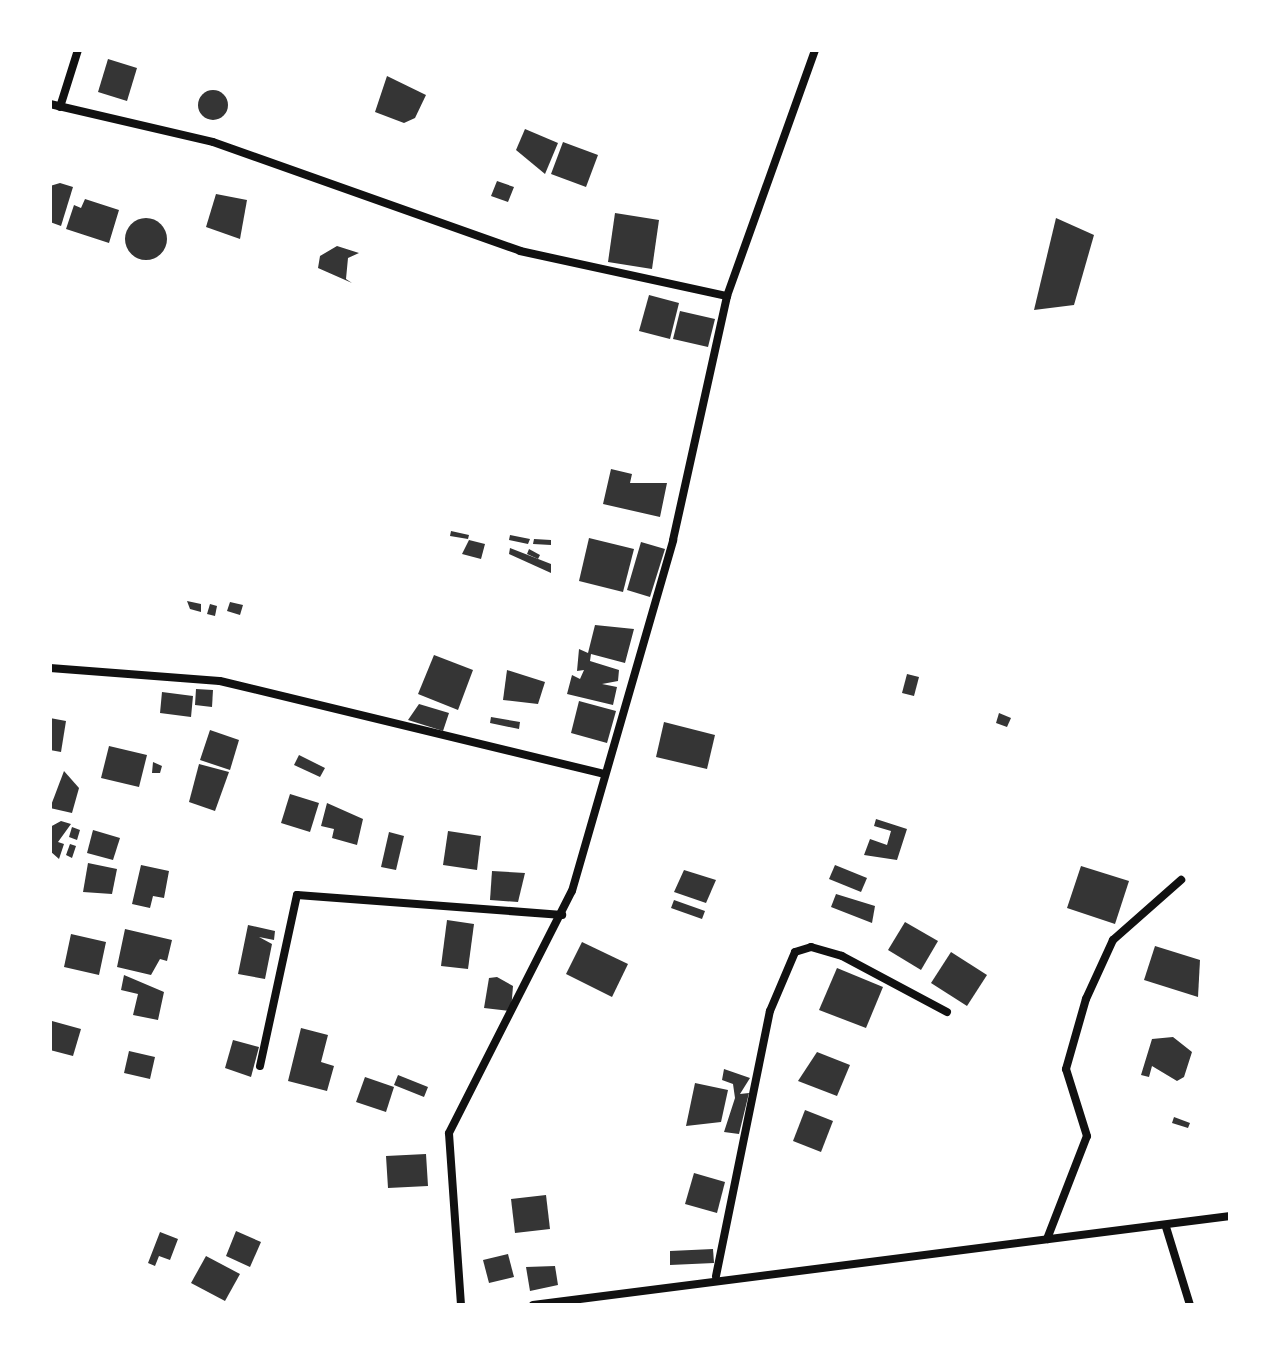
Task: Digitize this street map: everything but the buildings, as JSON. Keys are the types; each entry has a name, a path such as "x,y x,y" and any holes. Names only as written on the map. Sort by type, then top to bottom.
{"street":[{"path":"60,107 78,50"},
{"path":"461,1305 449,1133 562,915 673,540 727,296 815,50"},
{"path":"50,104 213,142 520,251 727,296"},
{"path":"50,668 220,681 603,774"},
{"path":"1047,1239 1087,1136 1066,1069 1086,999 1113,940 1181,880"},
{"path":"260,1066 294,896 562,915"},
{"path":"716,1276 770,1011 795,952 811,947 842,956 947,1012"},
{"path":"533,1305 716,1276 1166,1227 1230,1216"},
{"path":"1166,1227 1190,1305"}]}
